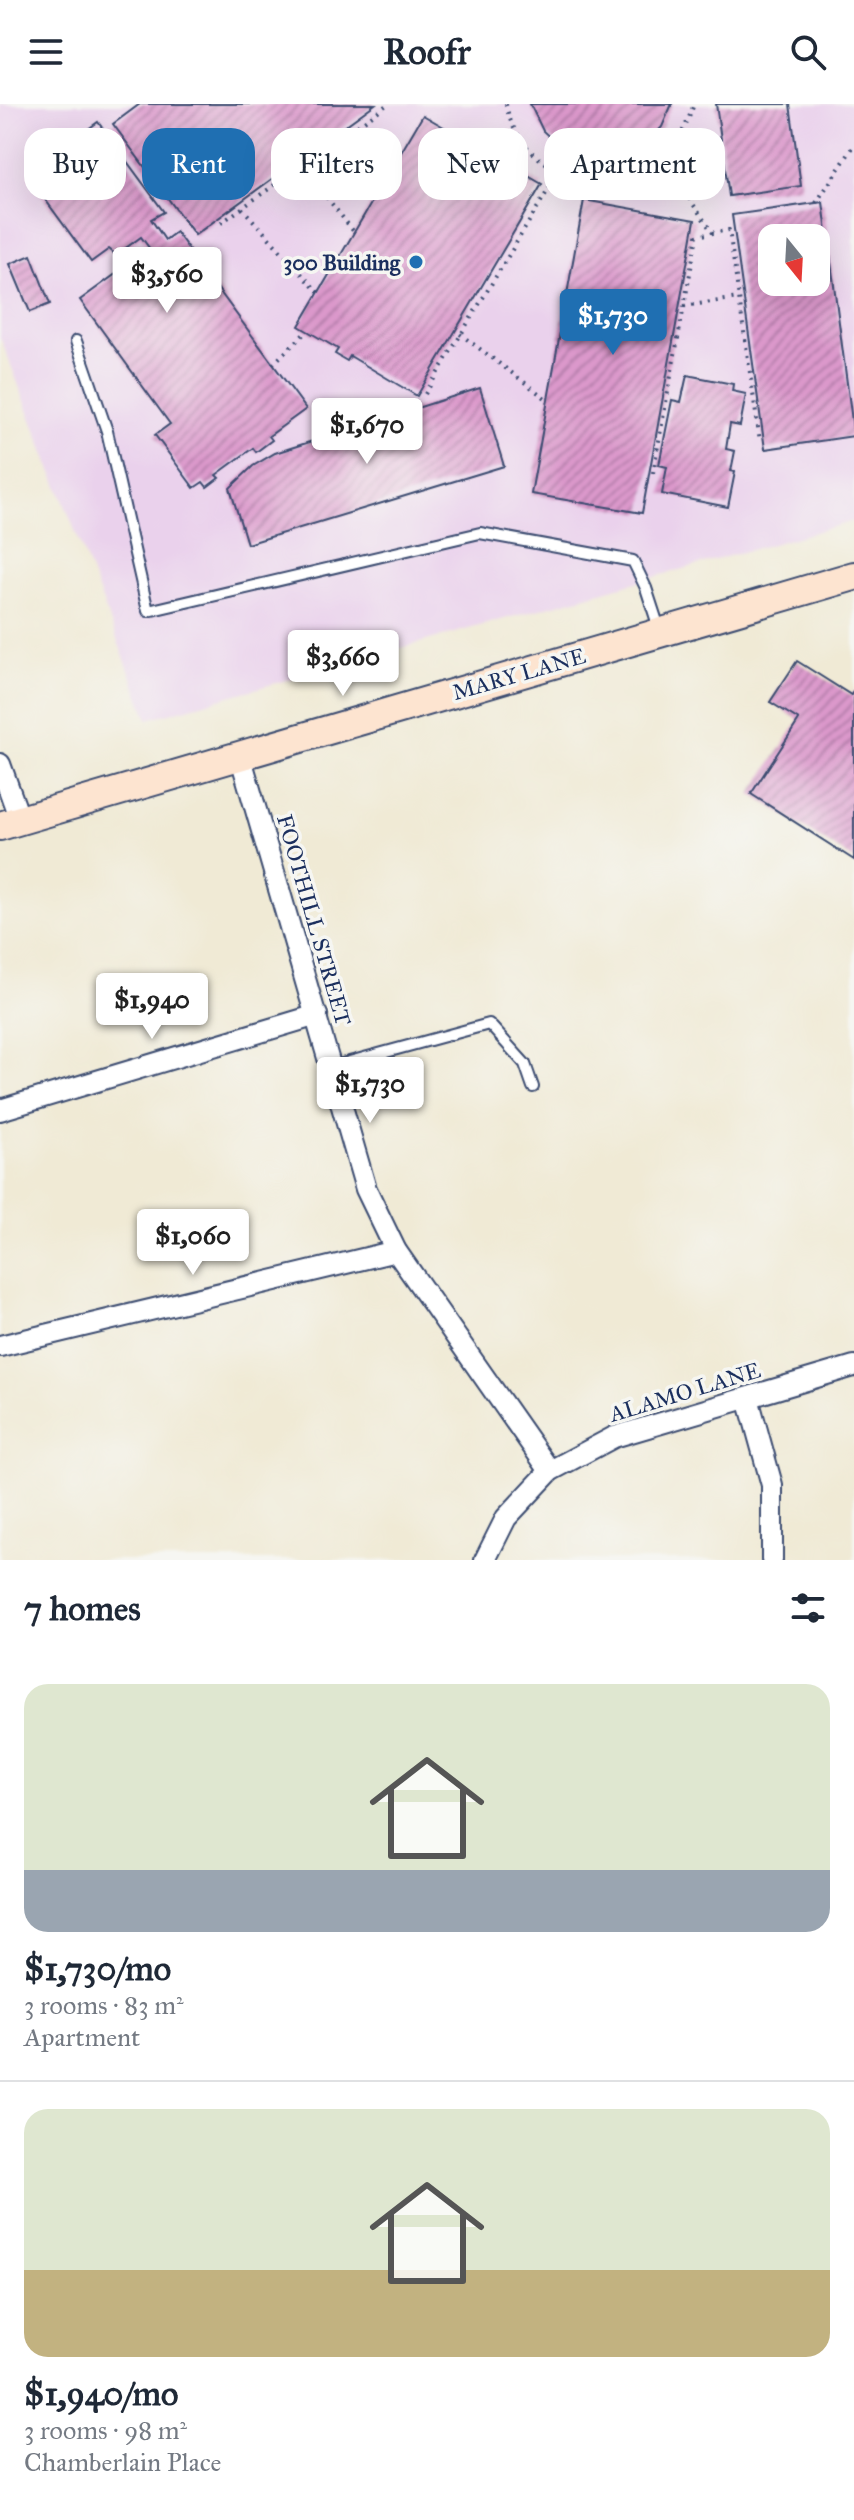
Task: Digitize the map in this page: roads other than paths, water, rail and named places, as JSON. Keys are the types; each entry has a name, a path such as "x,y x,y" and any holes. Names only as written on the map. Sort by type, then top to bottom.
{"street":[{"name":"MARY LANE","path":"10,823 854,576"},
{"name":"FOOTHILL STREET","path":"240,755 366,1189 396,1251 550,1471"},
{"path":"0,764 10,823"},
{"path":"0,1110 317,1015"},
{"path":"0,1346 396,1251"},
{"name":"ALAMO LANE","path":"485,1560 506,1518 550,1471 614,1437 854,1366"},
{"path":"748,1398 772,1485 772,1560"}],"lane":[{"path":"76,341 107,431 148,611 480,533 633,561 646,588 660,633"},
{"path":"331,1067 489,1024 525,1064 533,1087"}],"place":[{"name":"300 Building","path":"416,262"}]}
